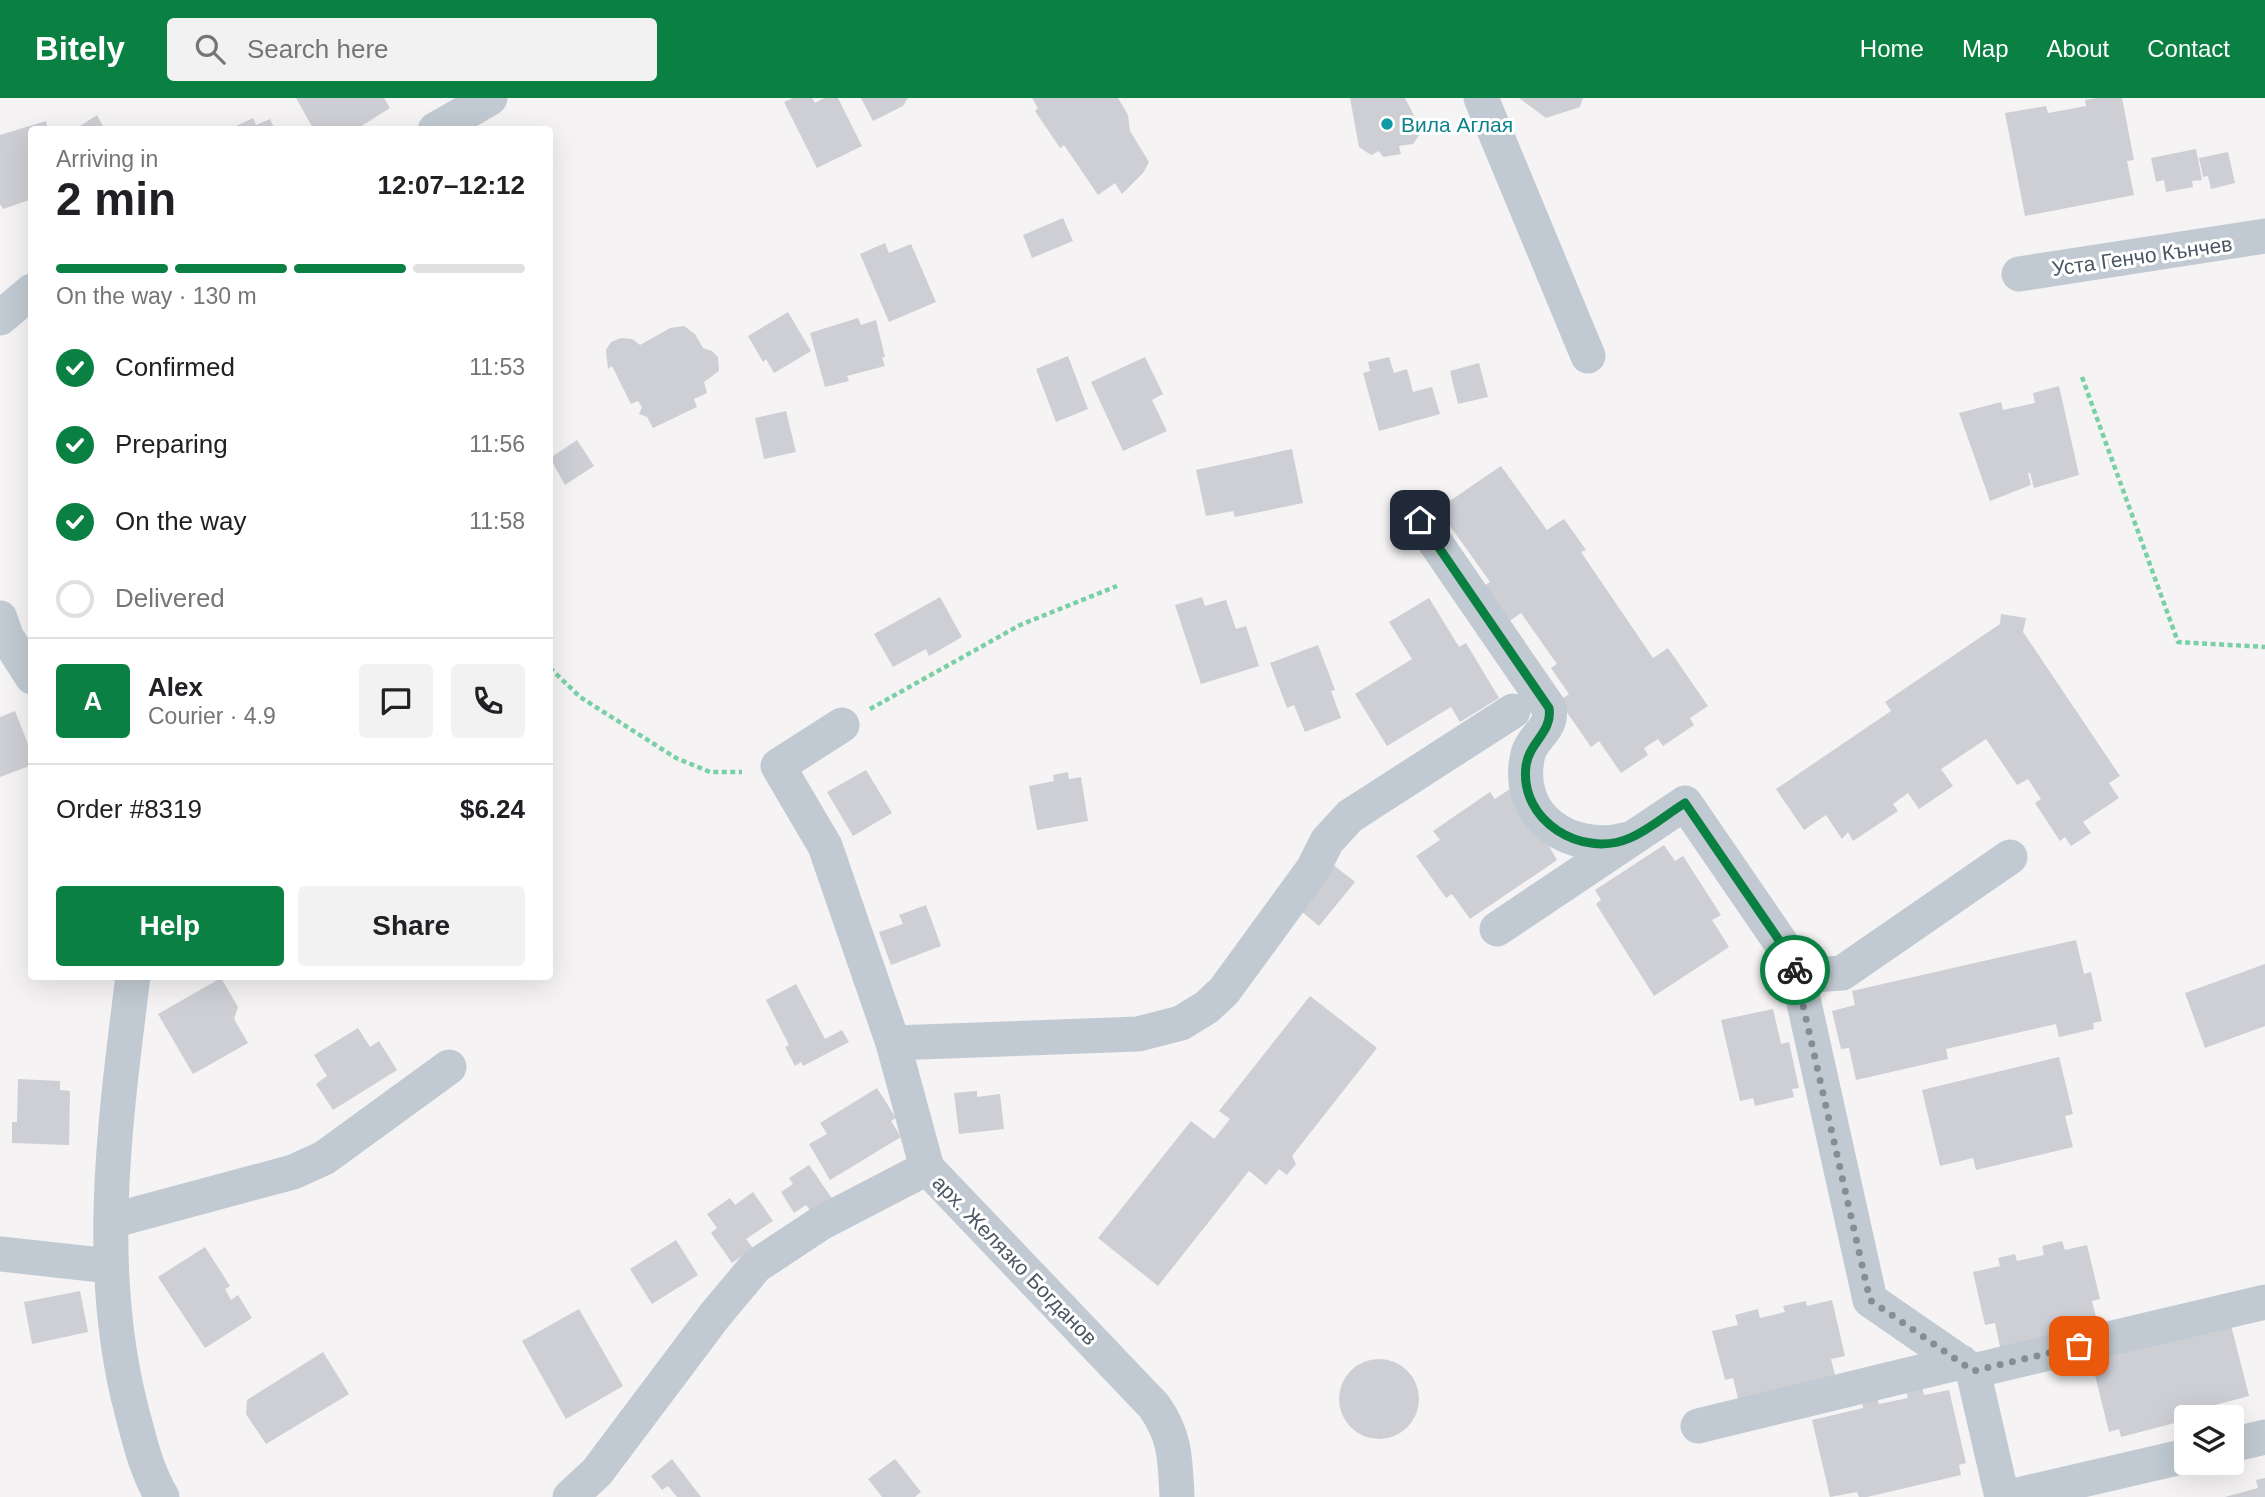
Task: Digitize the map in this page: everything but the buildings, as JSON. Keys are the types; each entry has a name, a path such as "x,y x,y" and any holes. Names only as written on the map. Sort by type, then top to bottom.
{"street":[{"path":"442,126 490,98"},
{"path":"1481,98 1588,356"},
{"name":"Уста Генчо Кънчев","path":"2019,274 2265,236"},
{"path":"0,318 28,294"},
{"path":"1420,520 1549,708 1547,729 1529,750 1526,768 1527,787 1534,806 1554,828 1580,842 1597,845 1631,838"},
{"path":"0,618 6,636 28,671"},
{"path":"893,1043 1138,1034 1181,1023 1207,1007 1224,991 1313,869 1327,841 1350,816 1513,711"},
{"path":"842,725 778,766 825,846 893,1043 927,1168"},
{"path":"1497,929 1685,803 1781,943 1798,976 1870,1300 1967,1366 2002,1497"},
{"path":"1798,976 1842,973 2010,857"},
{"path":"133,980 115,1124 110,1266 122,1375 147,1471 162,1497"},
{"path":"111,1221 293,1172 324,1158 449,1067"},
{"name":"арх. Желязко Богданов","path":"570,1497 597,1472 715,1315 756,1266 821,1223 927,1168 1154,1406 1167,1424 1173,1440 1177,1497"},
{"path":"0,1255 110,1266"},
{"path":"1698,1426 2265,1302"},
{"path":"2244,1442 2265,1437"},
{"path":"2009,1497 2174,1459"}],"path":[{"path":"2082,377 2178,642 2265,647"},
{"path":"842,725 1020,625 1117,586"},
{"path":"553,671 580,697 676,758 710,772 758,771 778,766"}],"way so far":[{"path":"1795,970 1870,1300 1973,1371 2079,1346"}],"place":[{"name":"Вила Аглая","path":"1387,124"}],"route":[{"path":"1420,520 1549,708 1551,717 1547,729 1529,750 1526,768 1527,787 1534,806 1546,822 1562,835 1580,842 1597,845 1614,843 1631,838 1685,803 1781,943 1795,970"}]}
